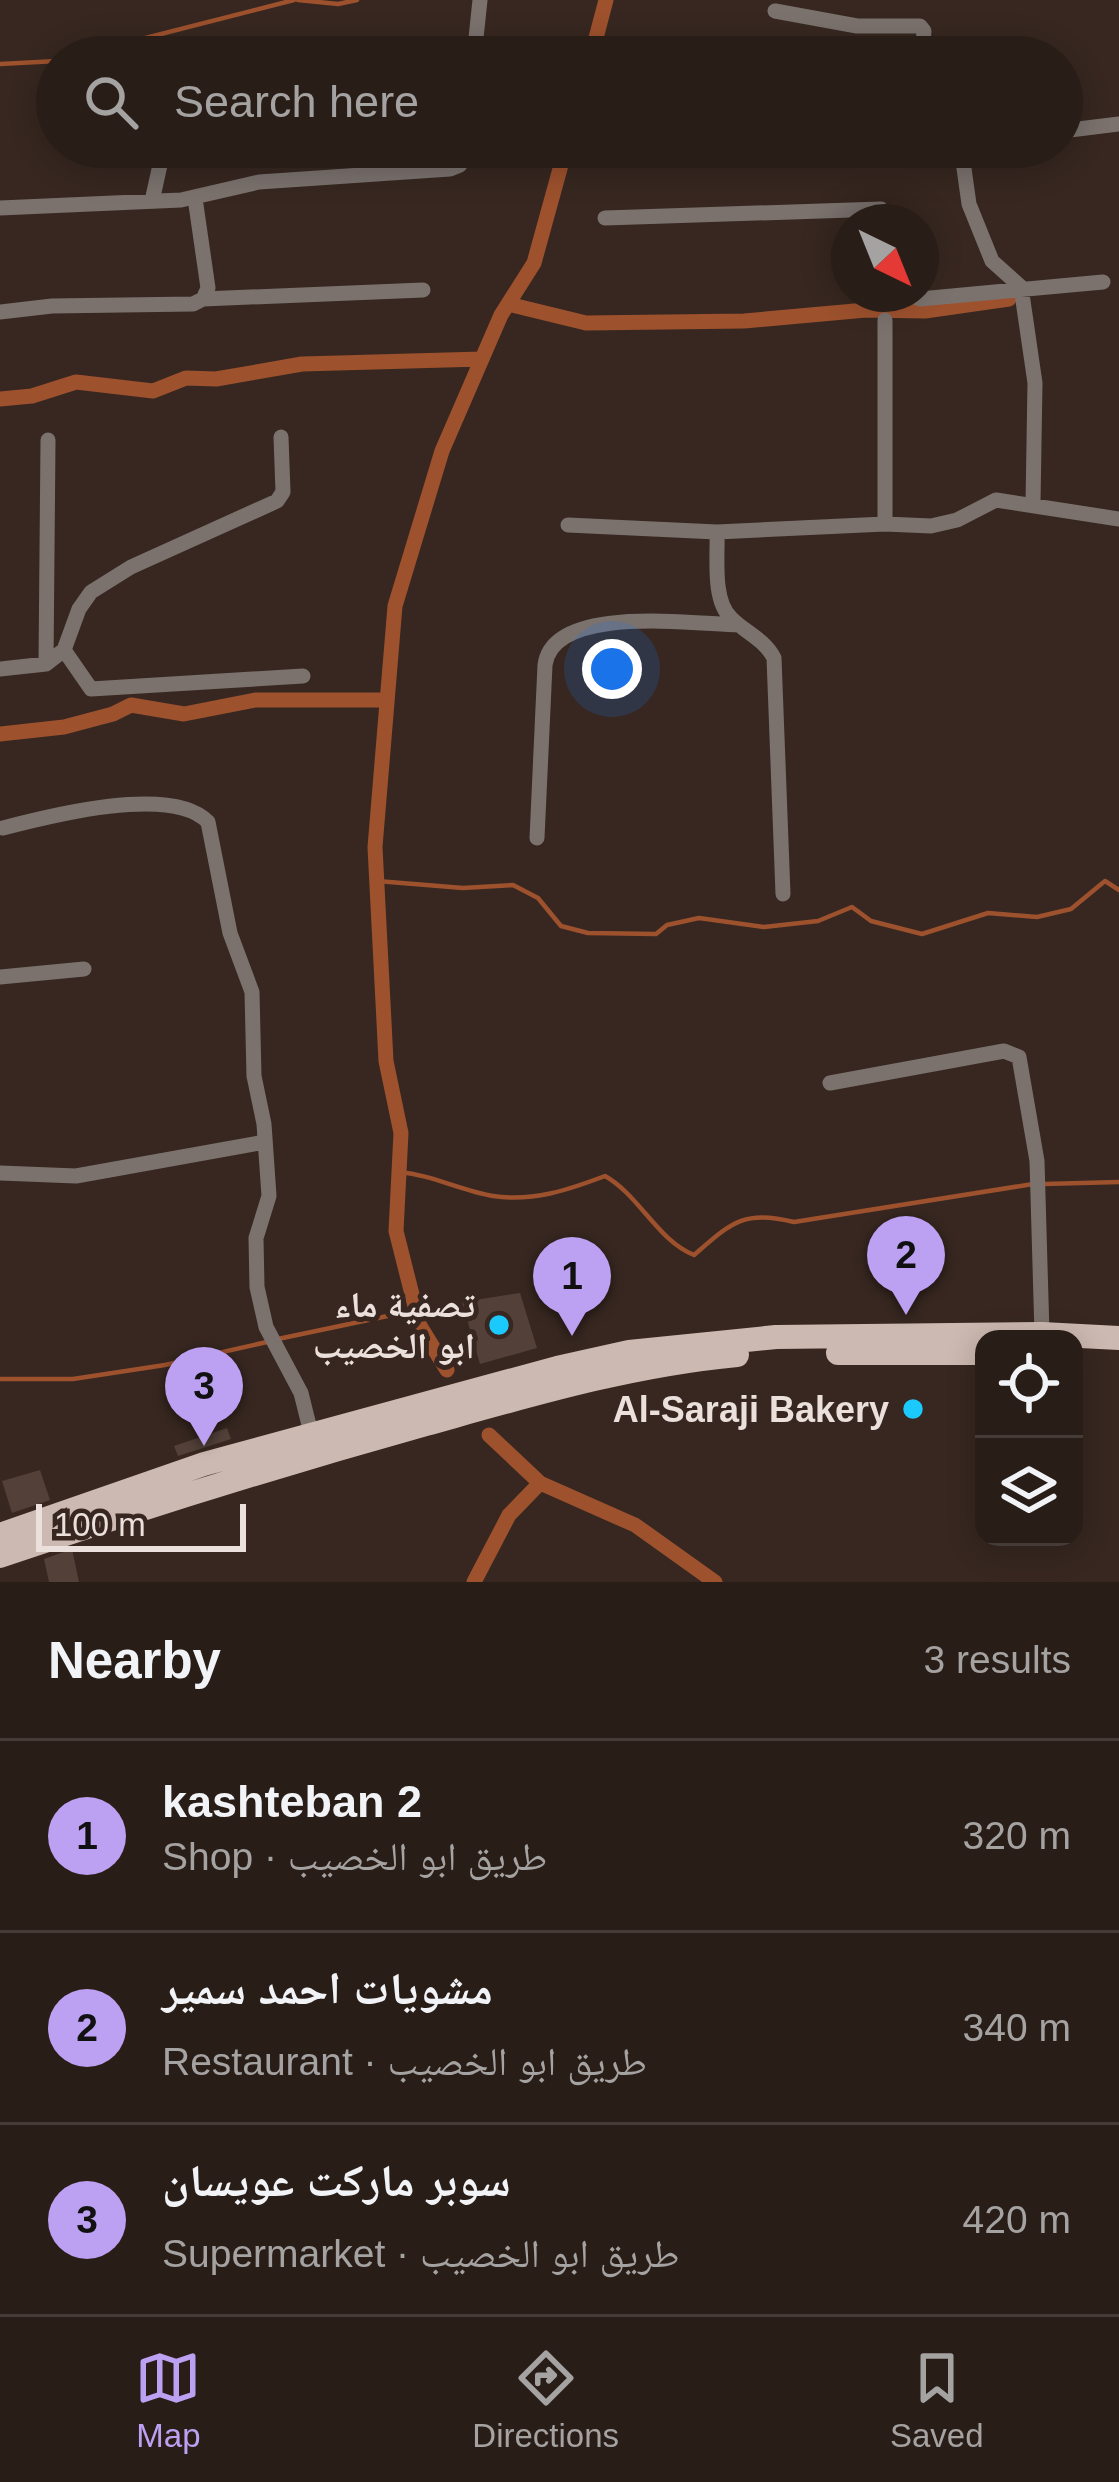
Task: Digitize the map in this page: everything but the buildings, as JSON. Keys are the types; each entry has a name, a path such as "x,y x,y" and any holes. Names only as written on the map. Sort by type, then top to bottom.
{"main road":[{"path":"0,1556 312,1437 557,1368 665,1346 776,1337 975,1335"},
{"path":"1083,1336 1119,1338"},
{"path":"0,1535 208,1474 633,1369 777,1353 975,1353"},
{"path":"1083,1353 1119,1353"}],"street":[{"path":"476,36 479,0"},
{"path":"775,11 857,26 920,26 924,36"},
{"path":"1083,128 1119,124"},
{"path":"152,201 159,168"},
{"path":"0,208 195,198 259,182 452,168"},
{"path":"964,168 969,204 992,261 1001,274 1021,287 1035,383 1033,503"},
{"path":"195,198 208,288 203,299"},
{"path":"605,218 831,210"},
{"path":"939,297 1103,282"},
{"path":"0,312 52,305 193,304 203,299 423,290"},
{"path":"885,320 886,524"},
{"path":"0,669 46,664 64,650 79,609 92,592 131,567 278,501 283,492 281,437"},
{"path":"46,664 48,440"},
{"path":"568,524 717,532 931,526 957,520 996,500 1119,519"},
{"path":"717,532 721,605 774,658 783,894"},
{"path":"537,838 544,665 551,645 572,631 602,623 739,625"},
{"path":"64,650 85,683 101,690 303,676"},
{"path":"3,828 119,803 191,810 208,822 230,934 252,992 254,1076 269,1196 256,1238 257,1287 266,1327 284,1353 301,1393 312,1437"},
{"path":"0,977 84,969"},
{"path":"830,1083 1012,1052 1022,1065 1036,1161 1042,1330"},
{"path":"0,1173 76,1176 265,1142"}],"waterway":[{"path":"153,36 294,0"},
{"path":"298,0 338,4 357,0"},
{"path":"597,36 606,0"},
{"path":"0,64 36,62"},
{"path":"447,1370 420,1326 396,1231 401,1133 386,1061 375,847 395,606 442,451 501,315 534,263 560,168"},
{"path":"508,304 586,323 925,311 1009,299"},
{"path":"0,399 32,396 76,382 153,391 186,378 216,379 302,364 482,359"},
{"path":"0,734 64,727 131,705 184,714 255,700 387,700"},
{"path":"377,881 463,888 513,885 538,898 561,926 588,933 656,934 667,925 699,918 764,927 818,921 852,907 871,921 922,934 988,913 1037,917 1071,909 1105,881 1119,890"},
{"path":"399,1172 508,1197 550,1194 605,1176 670,1239 694,1255 729,1227 750,1218 794,1222 1033,1184"},
{"path":"1044,1184 1119,1182"},
{"path":"278,1339 416,1310"},
{"path":"0,1379 73,1379 267,1342"},
{"path":"489,1435 540,1483 635,1525 715,1582"},
{"path":"474,1582 509,1515 540,1483"}],"place":[{"name":"مشويات احمد سمير","path":"906,1315"},
{"name":"تصفية ماء ابو الخصيب","path":"499,1325"},
{"name":"kashteban 2","path":"572,1336"},
{"name":"Al-Saraji Bakery","path":"913,1409"},
{"name":"سوبر ماركت عويسان","path":"204,1446"}]}
